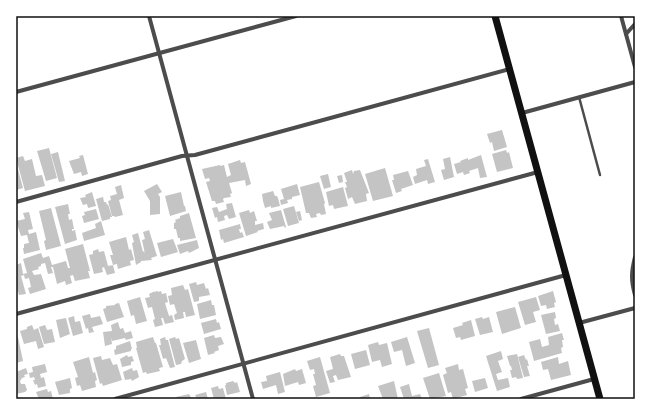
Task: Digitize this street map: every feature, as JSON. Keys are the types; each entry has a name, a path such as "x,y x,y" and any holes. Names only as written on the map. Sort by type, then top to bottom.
{"main road":[{"path":"495,16 600,399"}],"street":[{"path":"149,16 253,399"},
{"path":"16,92 296,16"},
{"path":"621,16 635,67"},
{"path":"626,34 635,24"},
{"path":"16,202 510,69"},
{"path":"522,113 635,82"},
{"path":"16,314 538,172"},
{"path":"635,258 631,274 635,295"},
{"path":"115,399 566,276"},
{"path":"579,323 635,308"},
{"path":"520,399 594,379"}],"lane":[{"path":"579,97 600,175"}],"building":[{"path":"502,130 507,147 494,151 492,142 490,143 487,134"},
{"path":"49,148 57,178 46,181 37,151"},
{"path":"506,150 507,153 509,152 513,168 497,172 492,154"},
{"path":"58,152 65,181 59,182 51,154"},
{"path":"83,155 88,174 82,176 81,172 74,174 69,161 80,158 79,156"},
{"path":"481,155 487,177 480,178 478,168 469,171 470,173 464,175 463,172 457,174 454,164 468,158 468,160"},
{"path":"23,156 25,161 32,159 36,176 42,175 45,186 25,191 16,158"},
{"path":"450,157 454,177 444,180 441,170 445,169 443,159"},
{"path":"428,159 435,182 428,184 427,180 415,184 413,177 417,175 416,169 426,166 424,160"},
{"path":"240,160 241,163 245,162 251,184 246,186 245,180 229,183 232,193 230,194 231,197 224,198 224,202 216,204 215,201 212,201 206,182 210,181 209,178 205,179 202,169 224,165 227,177 231,175 228,164"},
{"path":"16,162 23,188 16,190"},
{"path":"385,168 393,196 373,201 365,174"},
{"path":"352,170 353,174 354,171 360,170 369,193 366,194 367,201 355,204 352,197 348,199 345,188 347,187 345,182 347,182 344,173"},
{"path":"408,171 413,185 401,189 402,191 396,193 392,180 394,180 393,175"},
{"path":"328,174 331,187 324,189 320,176"},
{"path":"342,175 343,182 339,183 337,176"},
{"path":"319,182 325,203 326,214 316,214 317,217 311,218 309,213 306,213 300,187"},
{"path":"157,184 162,192 158,194 160,197 160,214 150,215 150,201 144,191"},
{"path":"297,184 300,195 292,197 292,199 287,200 288,203 281,205 280,200 284,199 281,189"},
{"path":"121,185 124,198 119,200 123,215 115,217 112,216 108,201 111,200 110,196 117,194 115,187"},
{"path":"343,187 348,206 334,209 333,205 329,206 326,192"},
{"path":"273,191 275,196 278,198 280,206 265,208 262,194"},
{"path":"92,192 96,206 88,208 87,204 83,205 80,198 86,197 85,195"},
{"path":"181,192 186,211 170,216 165,196"},
{"path":"103,197 104,202 106,202 107,205 108,204 112,217 102,221 96,199"},
{"path":"232,203 236,217 229,219 227,215 224,216 225,220 218,222 212,208 217,207 219,212 227,209 226,204"},
{"path":"68,204 70,214 68,214 69,220 72,219 74,229 72,229 72,231 75,230 77,240 65,244 55,207"},
{"path":"294,206 299,223 288,226 283,209"},
{"path":"51,208 61,246 46,250 44,241 46,240 39,211"},
{"path":"96,209 99,219 84,223 82,216 85,215 84,212"},
{"path":"249,210 250,213 254,211 257,221 255,221 255,225 263,223 264,229 246,236 239,213"},
{"path":"281,210 286,227 285,228 284,226 270,229 267,222 272,220 269,213"},
{"path":"300,211 302,220 299,221 296,212"},
{"path":"29,212 33,229 28,230 29,234 36,232 40,250 24,254 24,244 29,243 27,235 21,236 16,221 25,219 23,213"},
{"path":"189,213 196,238 180,241 176,229 174,229 174,223 176,222 175,220 180,218 180,216"},
{"path":"101,221 105,235 84,241 82,233 96,228 95,224"},
{"path":"240,224 240,233 242,232 244,237 224,243 223,239 221,240 219,230"},
{"path":"149,230 157,256 151,258 152,260 141,261 136,265 132,235 138,233 143,252 144,251 145,254 142,240 145,239 143,232"},
{"path":"126,237 129,250 131,249 134,260 130,261 131,265 118,269 117,264 113,265 110,255 113,255 109,242"},
{"path":"173,239 178,252 161,257 157,243"},
{"path":"197,240 199,248 189,253 188,251 180,254 177,245"},
{"path":"83,244 90,271 88,271 90,278 75,281 73,275 70,276 72,283 66,285 65,281 57,284 53,267 51,267 53,273 48,274 45,263 38,267 39,269 32,271 34,275 41,274 46,289 30,294 28,288 31,287 29,278 25,279 24,275 21,276 26,294 19,295 16,285 16,265 21,263 23,274 27,273 23,259 41,253 43,258 49,256 52,265 66,261 68,268 70,268 65,249"},
{"path":"98,249 99,252 104,251 108,266 113,265 115,273 107,275 104,267 102,268 103,272 94,274 89,255 93,254 93,251"},
{"path":"196,282 197,285 204,283 206,289 208,288 210,295 199,297 199,301 194,302 189,284"},
{"path":"183,285 185,290 188,289 195,315 186,317 185,312 183,312 184,318 175,320 174,315 177,313 174,304 170,305 168,296 172,295 171,288"},
{"path":"161,291 162,294 166,293 168,302 165,303 169,316 172,315 174,322 165,324 163,318 161,318 163,325 155,327 152,307 148,308 145,298 150,297 149,294"},
{"path":"553,291 556,302 554,303 555,307 547,309 546,305 541,306 538,296"},
{"path":"140,297 147,321 136,324 134,315 131,316 127,301"},
{"path":"536,297 540,310 533,312 536,322 525,325 518,302"},
{"path":"211,300 212,305 214,305 216,315 200,319 197,304"},
{"path":"119,303 124,317 107,322 103,309 106,308 106,306"},
{"path":"515,307 521,328 502,334 496,312"},
{"path":"555,312 555,325 558,324 560,331 546,334 541,315"},
{"path":"90,314 91,318 100,316 103,324 92,327 94,332 89,333 88,328 86,329 82,316"},
{"path":"74,316 75,322 80,321 83,333 73,336 68,318"},
{"path":"482,317 483,319 489,317 493,332 480,335 475,319"},
{"path":"66,318 70,334 60,338 56,320"},
{"path":"216,319 217,323 219,322 221,329 204,334 201,323"},
{"path":"471,320 475,336 461,340 460,337 456,338 453,328 463,325 462,323"},
{"path":"118,322 120,329 123,328 125,333 131,331 133,338 112,341 111,337 112,344 105,346 103,332 112,331 111,325"},
{"path":"32,325 34,330 38,328 44,347 38,349 36,341 24,344 20,331 27,329 27,327"},
{"path":"45,325 47,330 52,329 55,342 44,344 39,327"},
{"path":"429,328 439,365 428,368 417,331"},
{"path":"562,333 564,340 562,340 562,353 534,361 529,342 540,339 542,347 549,345 548,337"},
{"path":"214,335 215,338 221,337 224,344 218,346 219,350 214,352 215,353 208,355 204,338"},
{"path":"18,337 23,361 16,363 16,338"},
{"path":"153,337 163,367 159,368 160,371 147,374 146,372 143,373 136,348 136,342"},
{"path":"165,337 166,340 168,340 175,367 170,368 166,358 163,359 159,345 161,345 160,339"},
{"path":"175,337 176,339 179,338 185,359 181,364 176,365 169,339"},
{"path":"407,337 415,363 406,366 402,350 394,352 391,342"},
{"path":"196,340 201,359 189,363 183,343"},
{"path":"130,341 131,351 115,355 114,350 116,349 116,346"},
{"path":"378,342 379,345 387,343 392,364 382,367 380,360 372,362 368,345"},
{"path":"366,350 370,365 355,369 351,354"},
{"path":"501,351 503,359 498,361 502,372 496,374 498,380 508,378 510,387 497,391 486,356"},
{"path":"340,354 341,356 344,356 351,377 338,380 336,375 333,376 335,382 330,383 326,371 333,369 330,357"},
{"path":"517,354 523,378 517,379 516,377 512,378 510,370 512,370 507,356"},
{"path":"127,355 128,357 132,356 134,361 131,362 131,365 122,367 120,359"},
{"path":"524,355 529,366 527,366 530,376 524,377 518,357"},
{"path":"101,356 102,360 110,358 113,365 117,364 122,380 103,386 102,383 100,384 93,358"},
{"path":"89,357 93,373 95,372 97,380 95,381 96,387 82,391 80,385 77,386 75,378 78,377 73,362"},
{"path":"320,357 330,393 316,397 313,386 316,385 313,374 315,374 314,369 310,370 307,361"},
{"path":"558,357 559,364 568,361 571,375 551,380 548,369 543,370 541,362"},
{"path":"45,364 47,372 40,374 41,378 44,377 46,386 38,388 37,384 35,385 33,380 35,380 34,377 30,378 29,373 33,372 32,367"},
{"path":"458,364 459,370 463,369 468,388 465,389 467,395 453,399 451,392 448,393 443,375 447,373 445,368"},
{"path":"26,368 28,374 24,375 25,377 20,381 21,384 25,384 27,390 16,394 16,372"},
{"path":"132,368 133,371 137,370 139,377 132,381 131,379 125,380 123,372"},
{"path":"295,369 296,371 302,369 306,383 299,385 298,382 285,386 283,374"},
{"path":"280,372 285,392 278,394 276,385 263,389 261,382 267,381 266,376"},
{"path":"439,373 446,396 430,399 423,378"},
{"path":"70,378 72,388 70,389 70,393 59,395 55,382"},
{"path":"485,378 488,388 475,392 472,381"},
{"path":"233,381 235,383 237,382 240,392 227,395 225,385 226,383"},
{"path":"394,381 398,399 383,399 378,386"},
{"path":"409,384 412,396 420,394 422,399 404,399 400,387"},
{"path":"218,386 219,389 223,388 226,399 214,399 211,388"},
{"path":"47,389 48,392 51,391 53,399 39,399 36,392"},
{"path":"206,392 208,399 197,399 195,395"},
{"path":"189,394 192,399 177,399 176,397"},
{"path":"369,394 370,399 360,399 360,397"}]}
